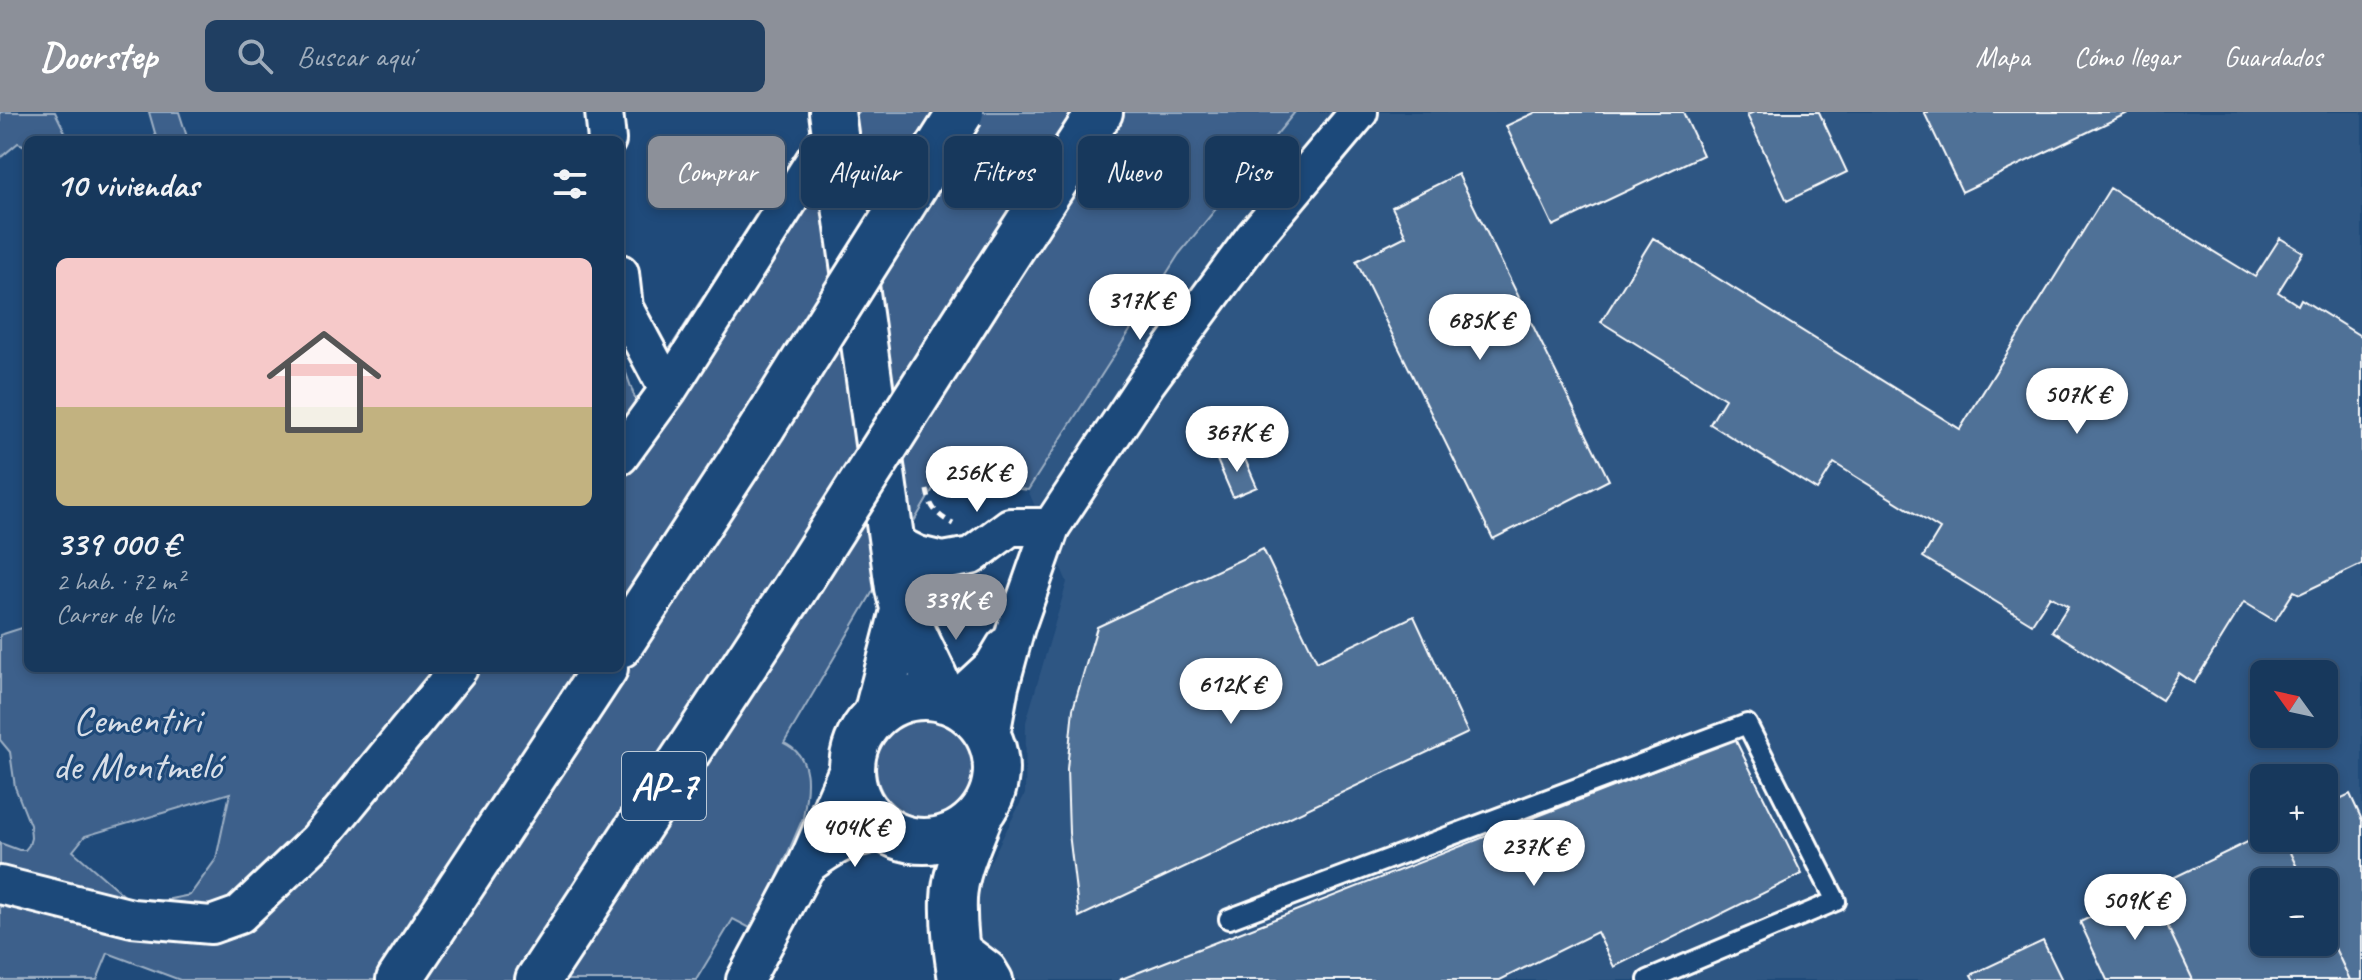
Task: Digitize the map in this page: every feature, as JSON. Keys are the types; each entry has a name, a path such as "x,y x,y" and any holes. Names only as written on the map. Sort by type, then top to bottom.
{"main road":[{"path":"624,639 961,112"},
{"name":"AP-7","path":"538,980 792,593 1100,112"},
{"path":"833,121 903,611 948,701"},
{"path":"876,715 903,611"},
{"path":"399,980 602,672"},
{"path":"954,896 933,865 876,824 861,806 852,784 852,760 860,735 876,715 908,698 948,701 975,718 990,741 995,760 995,779 990,798 963,860 954,896 958,963"},
{"path":"896,836 930,842 952,836 980,815"}],"street":[{"path":"604,112 607,136"},
{"path":"990,741 1000,686 1016,627 1051,527 1147,382 1268,217 1359,112"},
{"path":"624,450 668,390 833,121"},
{"path":"624,308 668,390"},
{"path":"892,542 918,555 943,561 971,556 1010,527 1051,527"},
{"path":"948,701 993,666 1016,627"},
{"path":"0,885 132,918 211,925 239,915 318,840 456,672"},
{"path":"745,980 806,866 852,760"},
{"path":"806,866 837,844 896,836"},
{"path":"958,963 988,970 994,980"}],"lane":[{"path":"1229,919 1747,724 1836,901 1649,980"}],"shaded area":[{"path":"1295,112 2362,112 2362,980 993,980 971,899 1025,794 1026,722 1067,582 1028,490 1179,254 1217,208 1299,208 1299,136 1275,136"}],"green space":[{"path":"0,112 55,112 67,136 24,136 24,145 18,143 0,158"},
{"path":"149,112 179,112 187,136 156,136"},
{"name":"Cementiri de Montmeló","path":"809,112 1295,112 1275,136 1205,136 1205,208 1217,208 1179,254 1028,490 986,485 950,460 784,743 794,749 805,765 807,785 803,818 759,920 752,929 733,919 696,980 180,980 108,953 97,980 0,980 0,843 25,850 31,838 30,825 15,787 10,752 0,740 0,635 24,627 24,672 624,672 624,367 636,401 760,208 785,208 785,169 801,145 801,208 928,208 928,136 806,136 811,129","holes":["230,793 216,859 190,895 136,906 73,851 85,836"]},
{"path":"927,716 956,724 970,738 978,767 970,796 956,810 927,818 898,810 884,796 876,767 884,738 898,724"}],"building":[{"path":"1536,112 1683,112 1703,155 1553,226 1506,126"},
{"path":"1754,112 1819,112 1847,172 1787,201 1747,115"},
{"path":"1924,112 2130,112 1962,192"},
{"path":"1458,174 1609,480 1493,539 1356,261 1406,236 1392,207"},
{"path":"2110,188 2255,277 2280,238 2303,252 2278,292 2298,305 2301,299 2362,337 2362,564 2300,594 2294,591 2275,621 2244,602 2194,683 2179,673 2162,700 2052,631 2068,606 2050,596 2032,624 1923,557 1940,529 1834,463 1817,490 1710,424 1725,399 1601,322 1653,238 1960,429"},
{"path":"1241,450 1257,487 1233,497 1217,460"},
{"path":"1263,549 1317,662 1414,616 1468,733 1079,917 1069,833 1067,769 1073,709 1097,627"},
{"path":"1735,739 1802,874 1614,967 1597,932 1500,980 1119,980"},
{"path":"2350,794 2362,820 2362,980 2350,980 2338,955 2338,868 2297,868 2290,852 2338,852 2338,800"},
{"path":"2250,841 2250,852 2290,852 2297,868 2250,868 2250,956 2338,955 2350,980 2193,980 2150,889"},
{"path":"2150,889 2193,980 2107,980 2080,922"},
{"path":"2043,941 2062,980 1974,980 1971,975"}]}
